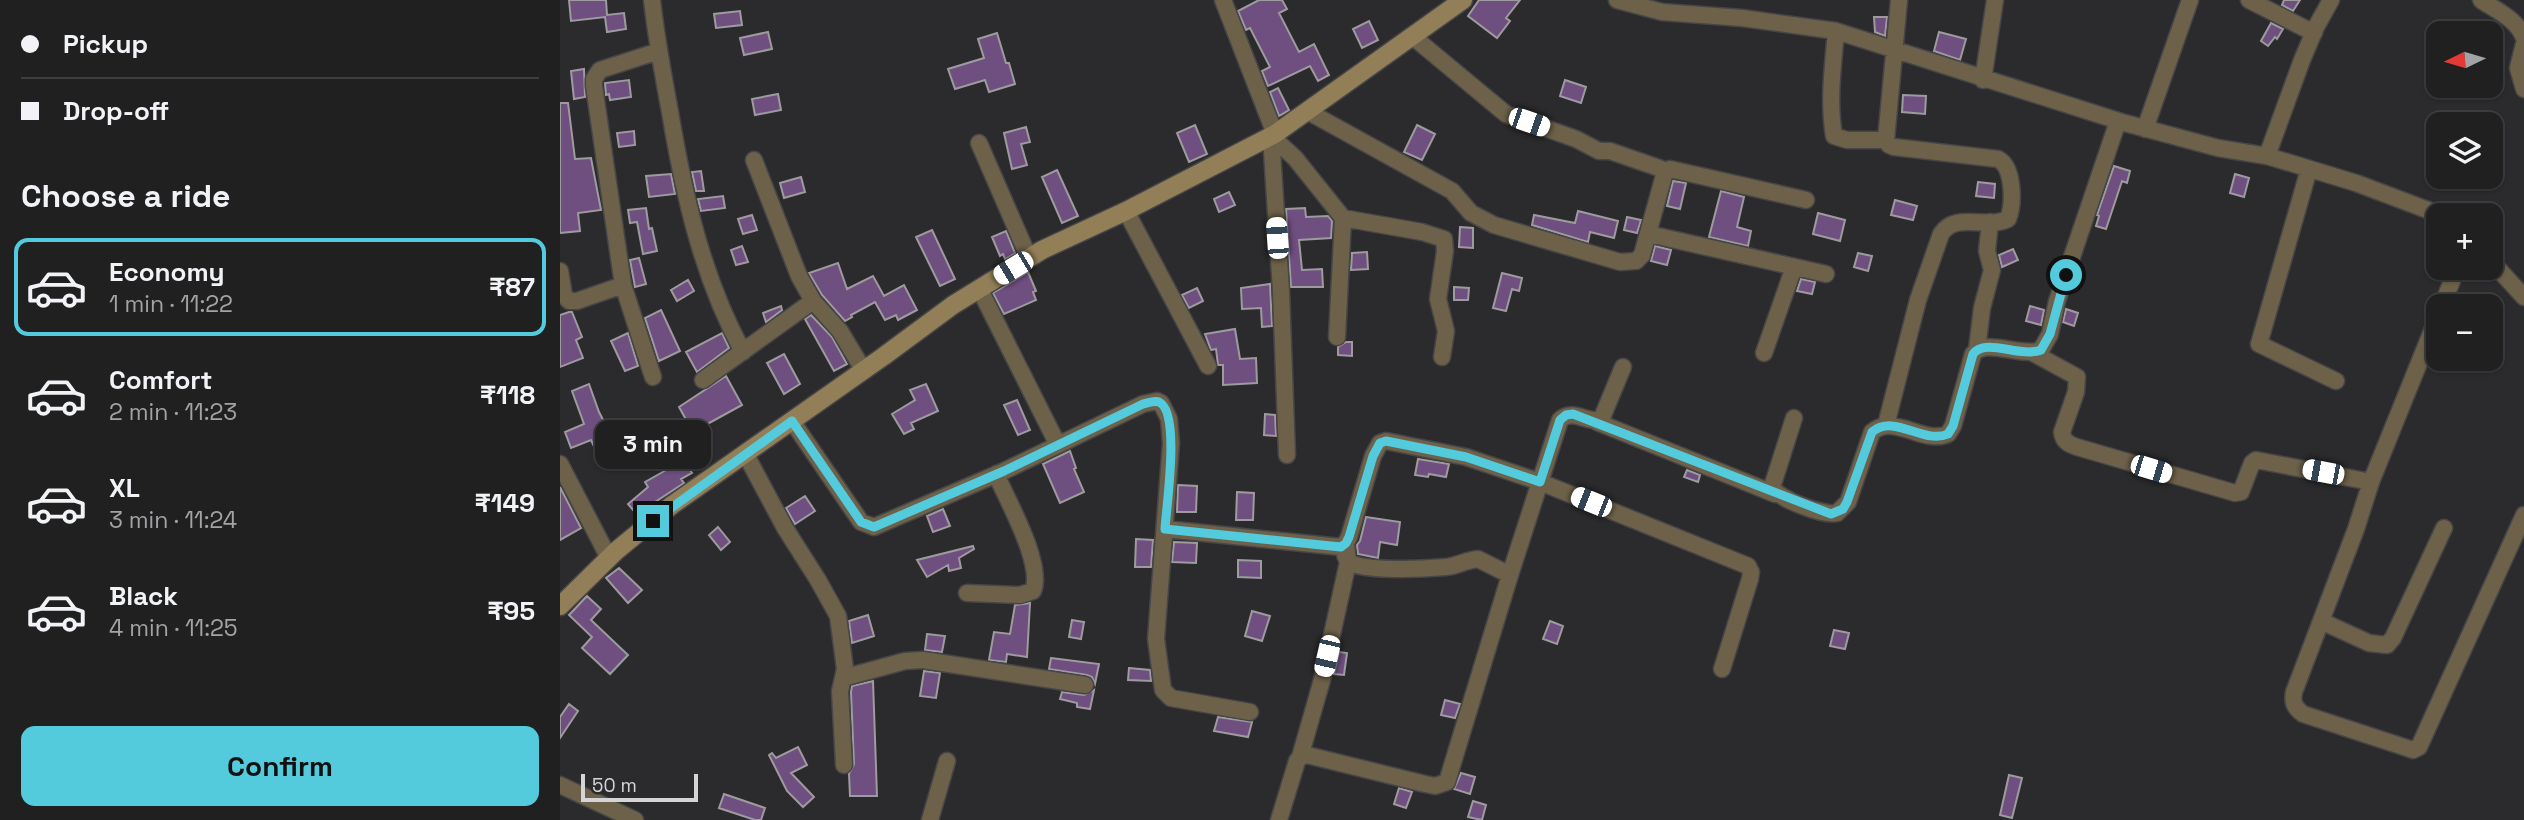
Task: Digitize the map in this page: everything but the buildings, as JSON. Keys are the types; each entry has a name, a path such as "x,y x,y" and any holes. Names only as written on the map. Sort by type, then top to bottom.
{"street":[{"path":"652,0 693,229 722,311 743,352"},
{"path":"560,606 609,558 672,505 864,371 953,305 1029,258 1273,135 1463,0"},
{"path":"1617,0 1662,12 1742,18 1836,31 1983,80 2145,129 2218,148 2267,156 2367,187 2426,209"},
{"path":"1886,425 1918,300 1941,234 1946,226 1954,222 2003,222 2011,213 2010,179 2003,162 1998,159 1894,147 1886,140 1899,0"},
{"path":"1983,80 1995,0"},
{"path":"2145,129 2190,0"},
{"path":"2249,0 2314,33"},
{"path":"2267,156 2314,33 2332,0"},
{"path":"2481,0 2513,22 2524,38"},
{"path":"1228,1 1273,135 1287,455"},
{"path":"1836,31 1831,79 1831,121 1834,136 1847,140 1886,140"},
{"path":"1412,36 1506,114 1576,139 1599,151 1610,151 1665,172"},
{"path":"2524,44 2518,68 2524,89"},
{"path":"653,377 623,285 594,79 600,70 659,51"},
{"path":"1307,111 1452,191 1471,213 1494,225 1620,262 1636,261 1642,255 1665,172 1670,169 1806,200"},
{"path":"2033,353 2045,345 2050,334 2057,301 2118,121"},
{"path":"1273,135 1343,218 1422,232 1444,239 1445,250 1438,292 1446,331 1442,357"},
{"path":"979,143 1029,258"},
{"path":"754,160 799,276 813,301 840,331 864,371"},
{"path":"2309,169 2259,344 2336,381"},
{"path":"1126,211 1208,366"},
{"path":"1337,337 1343,218"},
{"path":"1977,349 1982,308 1992,270 1987,251 1990,222"},
{"path":"1649,234 1826,274"},
{"path":"1764,353 1794,267"},
{"path":"560,271 564,303 623,285"},
{"path":"2503,274 2524,297"},
{"path":"979,288 1058,445"},
{"path":"703,380 813,301"},
{"path":"1300,757 1307,755 1435,786 1447,782 1560,420 1566,415 1573,414 1597,422 1823,513 1837,513 1847,502 1872,432 1879,426 1886,425 1935,436 1948,434 1953,426 1973,354 1984,346 2033,353 2077,377 2077,392 2062,437 2067,443 2077,447 2235,493 2241,492 2252,463 2256,460 2371,482"},
{"path":"2426,346 2371,482 2294,691 2295,708 2303,714 2413,750 2419,747 2524,515"},
{"path":"1597,422 1604,415 1623,367"},
{"path":"792,421 857,517 868,526 874,527 996,474 1143,404 1157,401 1161,403 1171,428 1156,639 1163,690 1171,698 1250,712"},
{"path":"1775,494 1772,487 1773,478 1794,418"},
{"path":"1279,820 1322,680 1348,562 1344,545 1373,456 1380,443 1386,441 1466,457 1540,482 1748,566 1750,579 1722,669"},
{"path":"745,453 785,528 835,608 845,669 840,709 844,765"},
{"path":"560,464 609,558"},
{"path":"967,593 1020,595 1034,591 1036,585 1025,540 996,474"},
{"path":"2321,621 2369,643 2387,645 2393,638 2444,528"},
{"path":"1165,529 1344,545"},
{"path":"1348,562 1372,568 1447,567 1478,559 1510,575"},
{"path":"843,678 905,661 923,660 1085,685"},
{"path":"930,820 947,761"},
{"path":"560,785 635,820"}],"route":[{"path":"653,521 792,421 861,522 874,527 1004,471 1143,404 1157,401 1166,410 1171,428 1165,529 1341,547 1349,537 1373,456 1380,443 1386,441 1466,457 1540,482 1560,420 1573,414 1823,513 1837,513 1847,502 1872,432 1879,426 1895,426 1935,436 1948,434 1953,426 1973,354 1977,349 1984,346 2025,353 2041,350 2050,334 2066,275"}]}
